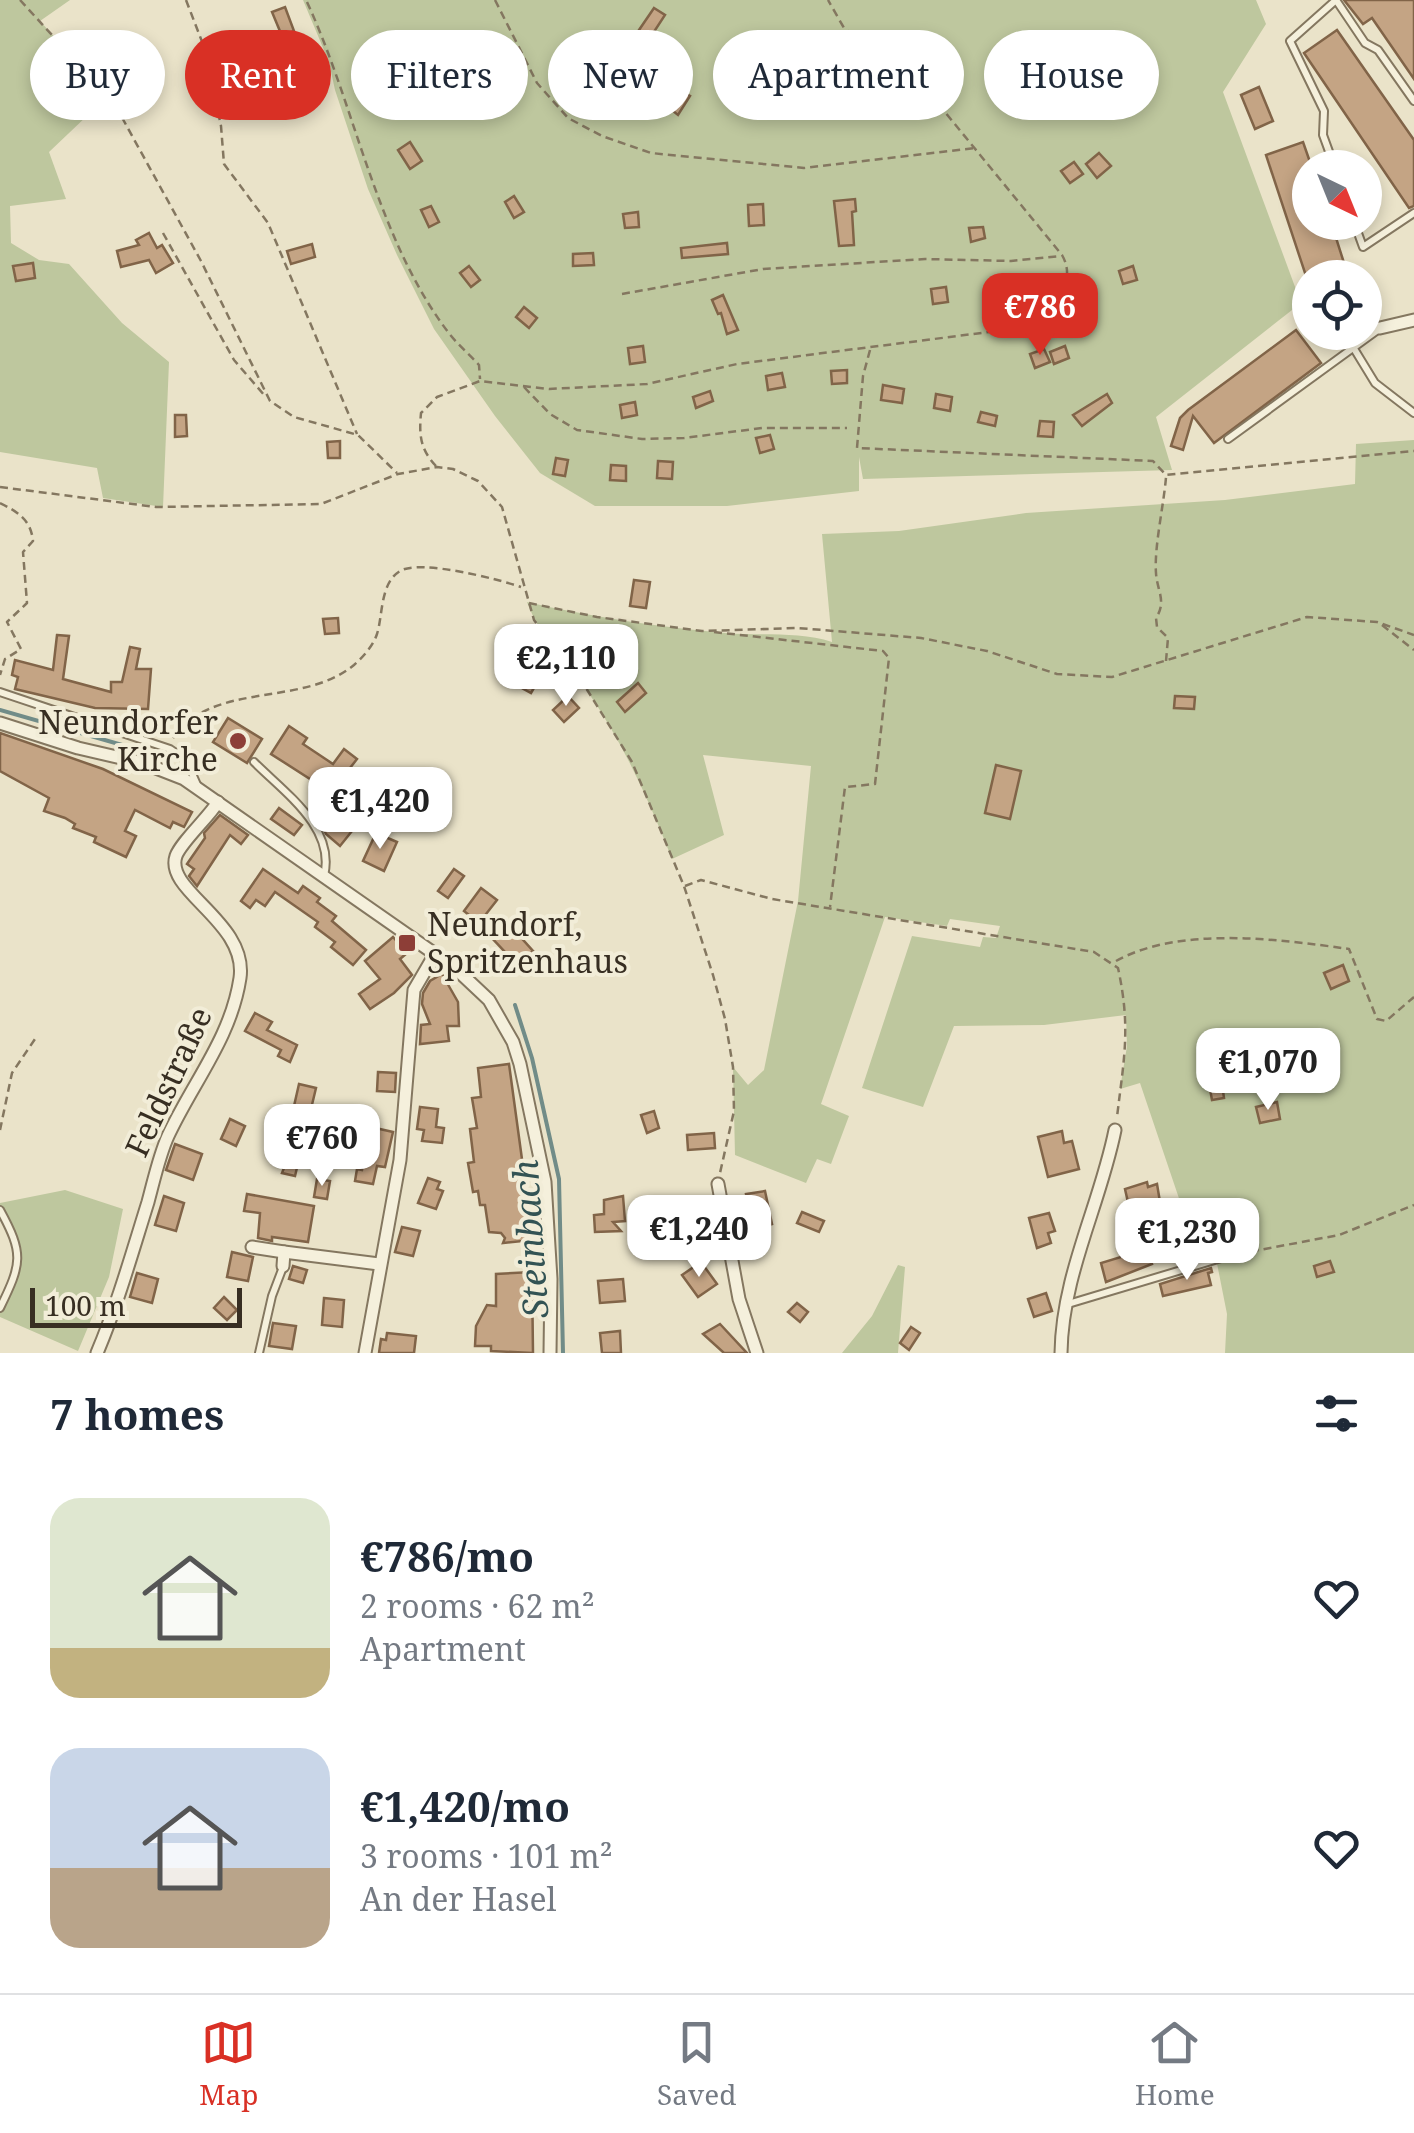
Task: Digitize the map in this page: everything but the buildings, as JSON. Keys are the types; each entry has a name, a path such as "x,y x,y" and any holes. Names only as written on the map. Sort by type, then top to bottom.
{"street":[{"path":"1382,328 1414,320"},
{"path":"0,723 78,748 144,763 199,788 478,986 513,1042 545,1182 550,1353"},
{"name":"Feldstraße","path":"97,1353 116,1307 167,1138 212,1061 234,1008 240,972 238,946 182,882 175,866 178,852 218,802"},
{"path":"365,1353 402,1138 414,990 434,954"},
{"path":"1061,1353 1080,1244 1115,1130"},
{"path":"718,1184 739,1299 757,1353"},
{"path":"252,1247 284,1259 379,1264"}],"lane":[{"path":"1328,150 1323,135 1324,111 1290,41 1336,0 1365,44 1378,50 1414,102"},
{"path":"1382,234 1414,213"},
{"path":"1228,438 1351,350"},
{"path":"1355,350 1375,383 1414,413"},
{"path":"0,692 170,749 186,760 199,788"},
{"path":"254,762 312,820 329,857 324,876"},
{"path":"0,1210 19,1252 13,1282 1,1302"},
{"path":"1067,1305 1228,1256"},
{"path":"259,1353 284,1259"}],"path":[{"path":"20,0 114,102 270,401"},
{"path":"186,0 206,52 221,126 224,164 268,223 358,436 398,474"},
{"path":"495,0 538,83 568,118 602,136 651,153 804,168 976,148"},
{"path":"437,467 425,454 419,436 421,413 437,397 480,381 549,390 647,384 737,364 989,332 1025,322 1050,304 1064,282 1066,263 1062,256 931,95 844,28 828,0"},
{"path":"306,2 334,62 361,147 412,274 448,331 479,366 480,381"},
{"path":"162,233 234,360 270,401 294,417 358,436"},
{"path":"622,294 763,269 1062,256"},
{"path":"870,348 863,376 857,448 1153,461 1166,475 1156,573 1162,596 1162,610 1156,618 1157,626 1168,638 1166,662"},
{"path":"523,386 550,414 577,430 642,439 762,428 847,428"},
{"path":"1166,475 1414,451"},
{"path":"0,487 156,507 321,504 398,474 437,467 453,469 478,481 502,507 534,620 586,688 632,762 684,886 718,990 733,1067 734,1112 718,1184"},
{"path":"0,503 26,520 33,541 23,552 27,603 7,622 21,650 5,659 0,675"},
{"path":"170,749 183,724 202,710 265,698 350,669 376,638 384,598 393,578 402,570 419,567 459,573 522,588"},
{"path":"527,602 597,617 883,651 889,658 874,784 845,786 830,907"},
{"path":"702,630 798,628 921,638 987,651 1057,674 1112,677 1307,617 1377,622 1414,636"},
{"path":"1377,622 1414,650"},
{"path":"684,886 700,880 772,899 1094,952 1114,962 1126,1005 1128,1046 1115,1130"},
{"path":"1114,962 1133,952 1177,942 1243,938 1324,945 1348,948 1377,1019 1386,1021 1414,996"},
{"path":"0,1130 12,1073 35,1040"},
{"path":"1228,1256 1340,1235 1414,1205"}],"green space":[{"path":"0,0 70,0 40,21 48,30 30,30 30,120 83,120 49,152 66,199 10,206 11,243 39,260 69,264 122,323 169,362 163,507 103,498 97,468 0,452"},
{"path":"303,0 1256,0 1266,24 1223,92 1292,279 1292,310 1156,417 1172,470 863,479 859,457 859,491 727,506 595,506 540,473 434,329 368,189 335,90 331,30 316,30"},
{"path":"1414,440 1414,1353 1225,1353 1227,1314 1209,1223 1189,1228 1140,1083 1120,1089 1127,1046 1126,1015 1044,1025 954,1026 923,1107 862,1088 912,936 980,947 983,937 996,938 1000,926 950,919 947,926 885,917 821,1104 849,1116 831,1164 817,1159 806,1183 735,1155 733,1067 748,1085 764,1070 798,901 811,766 703,755 724,835 672,859 613,732 539,627 527,602 650,625 806,636 832,642 822,534 899,531 1026,513 1225,500 1355,484 1356,444"},
{"path":"65,1190 123,1209 109,1277 78,1351 0,1317 19,1258 0,1203"},
{"path":"898,1265 905,1267 898,1353 842,1353 872,1316"}],"waterway":[{"name":"Steinbach","path":"0,710 157,755"},
{"name":"Steinbach","path":"515,1005 532,1058 559,1179 563,1353"}],"place":[{"name":"Neundorfer Kirche","path":"238,741"},
{"name":"Neundorf, Spritzenhaus","path":"407,943"}]}
